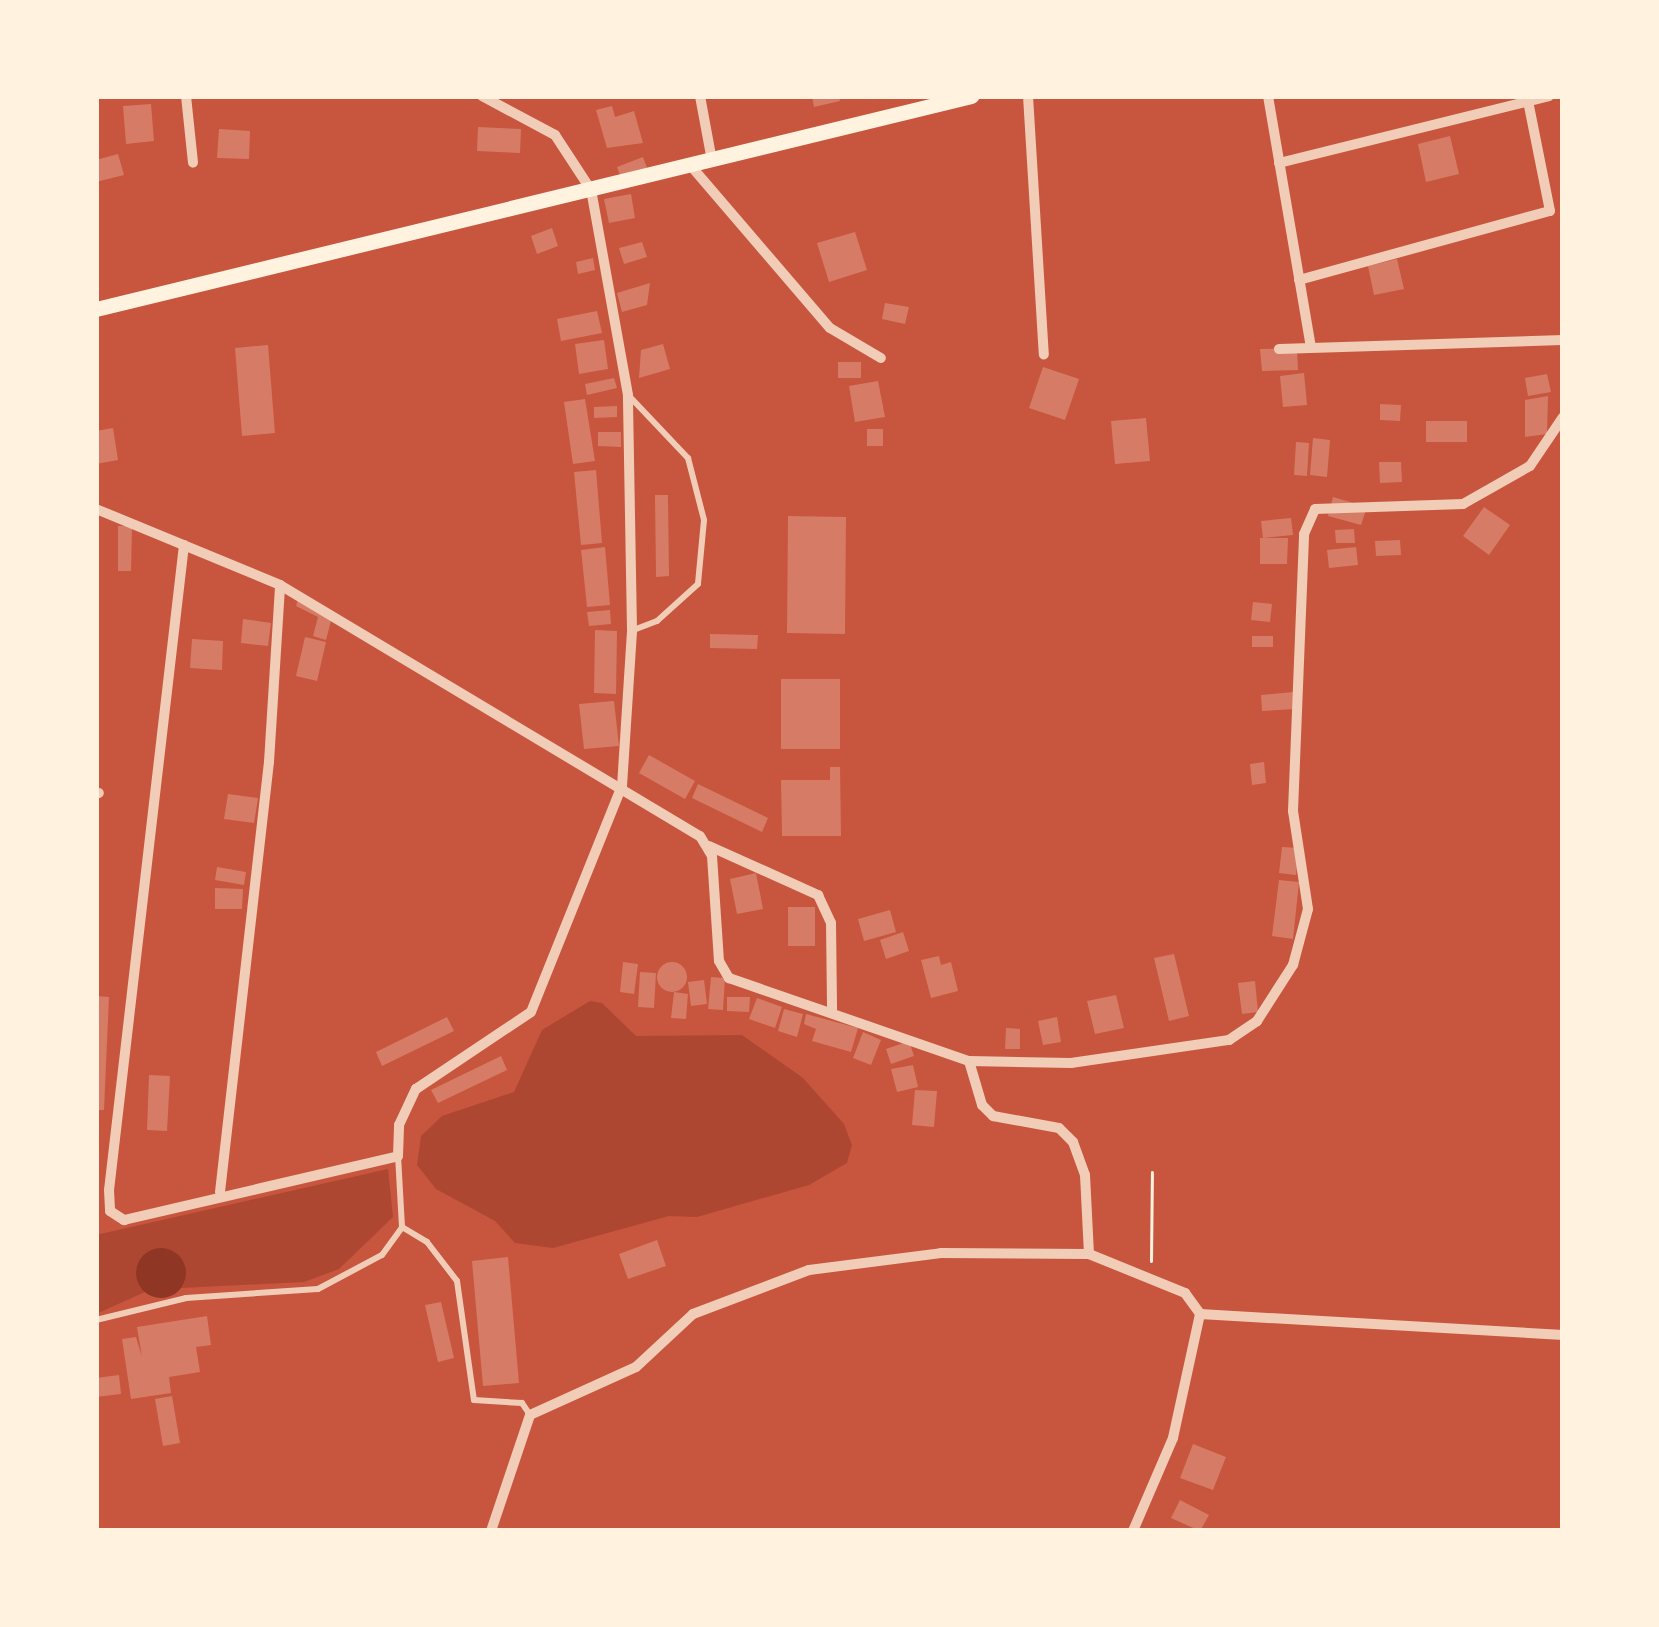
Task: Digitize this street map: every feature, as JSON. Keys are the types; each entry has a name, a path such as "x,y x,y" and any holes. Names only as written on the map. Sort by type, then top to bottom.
{"main road":[{"path":"96,309 691,166 912,104 971,96"}],"street":[{"path":"186,96 194,163"},
{"path":"184,544 110,1211 124,1220 220,1192 398,1156 399,1125 416,1089 531,1012 622,786 632,630 628,395 591,190 555,135 482,96"},
{"path":"700,96 712,160"},
{"path":"1028,96 1044,356"},
{"path":"1268,96 1311,347"},
{"path":"1280,164 1549,96"},
{"path":"1300,280 1550,211 1527,99"},
{"path":"691,166 830,328 881,358"},
{"path":"1279,349 1563,340"},
{"path":"709,846 722,970 742,985 832,1009 969,1061 1030,1066 1229,1040 1256,1021 1293,965 1308,909 1293,812 1307,519 1328,505 1463,504 1492,493 1530,466 1563,417"},
{"path":"96,509 280,585 622,786 709,846 818,895 831,923 832,1009"},
{"path":"220,1192 280,585"},
{"path":"969,1061 982,1105 993,1116 1058,1128 1073,1142 1085,1175 1089,1254"},
{"path":"490,1531 530,1415 635,1367 693,1314 809,1270 941,1253 1089,1254 1150,1274 1185,1293 1200,1314 1173,1438 1133,1531"},
{"path":"1200,1314 1563,1336"}],"lane":[{"path":"628,395 688,458 704,520 698,584 657,621 632,630"},
{"path":"96,1320 186,1298 318,1289 382,1255 402,1227 398,1156"},
{"path":"402,1227 428,1242 457,1282 474,1400 523,1403 530,1415"}],"path":[{"path":"1150,1274 1152,1172"}],"shaded area":[{"path":"590,1001 602,1003 636,1036 742,1035 803,1078 844,1124 852,1145 847,1163 809,1185 697,1217 669,1216 553,1248 515,1243 495,1221 436,1189 417,1165 421,1136 442,1116 514,1092 542,1030"},
{"path":"388,1169 393,1217 339,1269 304,1282 181,1288 185,1281 144,1255 136,1270 145,1292 96,1314 96,1235"},
{"path":"161,1248 179,1255 186,1273 179,1291 161,1298 143,1291 136,1273 143,1255"}],"building":[{"path":"812,96 839,96 840,101 814,107"},
{"path":"151,104 154,141 126,144 123,106"},
{"path":"612,106 615,117 634,111 643,143 607,148 596,110"},
{"path":"478,127 521,129 520,153 477,151"},
{"path":"219,129 250,131 249,159 217,158"},
{"path":"1450,136 1459,174 1426,182 1418,144"},
{"path":"118,154 124,175 96,182 96,160"},
{"path":"643,157 647,168 621,178 617,167"},
{"path":"631,194 635,218 609,223 604,199"},
{"path":"552,228 558,246 537,254 531,236"},
{"path":"855,232 867,270 829,282 817,243"},
{"path":"642,242 647,257 624,264 619,248"},
{"path":"593,258 595,270 578,274 576,262"},
{"path":"1397,259 1404,289 1374,295 1368,266"},
{"path":"650,283 647,305 622,312 617,293"},
{"path":"885,303 909,307 905,324 882,319"},
{"path":"597,311 602,333 561,341 557,319"},
{"path":"604,340 608,369 579,374 575,344"},
{"path":"663,344 670,369 639,378 641,350"},
{"path":"268,345 275,433 242,436 235,348"},
{"path":"1297,348 1298,370 1262,371 1260,349"},
{"path":"838,362 861,362 861,378 838,378"},
{"path":"1043,367 1079,379 1065,420 1029,408"},
{"path":"1304,373 1307,405 1283,407 1280,376"},
{"path":"1547,374 1551,392 1528,396 1525,378"},
{"path":"614,378 617,388 587,395 585,384"},
{"path":"878,381 885,417 855,422 849,386"},
{"path":"1548,396 1547,434 1525,437 1525,400"},
{"path":"585,399 595,461 573,464 564,402"},
{"path":"1380,404 1401,405 1400,421 1380,420"},
{"path":"617,406 617,417 594,418 594,407"},
{"path":"1146,418 1150,461 1115,464 1111,421"},
{"path":"1426,421 1467,421 1467,442 1426,442"},
{"path":"113,428 118,460 96,464 96,431"},
{"path":"867,429 883,429 883,446 867,446"},
{"path":"598,432 621,432 621,447 598,446"},
{"path":"1313,438 1330,440 1327,477 1310,475"},
{"path":"1296,442 1309,443 1307,476 1294,475"},
{"path":"1379,462 1401,462 1402,482 1380,483"},
{"path":"596,470 602,543 581,545 574,472"},
{"path":"655,495 668,495 669,576 656,577"},
{"path":"1333,497 1367,507 1361,525 1328,516"},
{"path":"1484,507 1510,525 1489,555 1463,536"},
{"path":"788,516 846,517 845,634 787,633"},
{"path":"1291,518 1293,535 1263,538 1261,521"},
{"path":"118,526 132,526 131,571 118,571"},
{"path":"1354,529 1355,543 1336,543 1335,530"},
{"path":"1260,538 1288,538 1287,564 1260,564"},
{"path":"1400,540 1401,555 1376,556 1375,541"},
{"path":"605,547 610,605 587,607 581,550"},
{"path":"1356,547 1358,565 1329,568 1327,550"},
{"path":"299,596 333,613 326,640 313,636 318,617 296,606"},
{"path":"1253,602 1272,604 1270,622 1251,620"},
{"path":"610,610 611,624 589,626 587,612"},
{"path":"243,619 271,623 268,646 241,643"},
{"path":"595,630 617,631 616,694 594,693"},
{"path":"710,634 758,635 757,649 710,648"},
{"path":"1252,636 1273,636 1273,647 1252,647"},
{"path":"305,637 326,642 317,681 296,676"},
{"path":"192,639 223,641 222,670 190,668"},
{"path":"781,679 840,679 840,749 781,749"},
{"path":"1293,692 1295,709 1262,711 1261,695"},
{"path":"614,701 619,746 584,749 579,704"},
{"path":"649,755 695,781 685,799 639,773"},
{"path":"1264,762 1266,783 1252,785 1250,764"},
{"path":"830,767 840,767 841,836 782,836 781,780 830,780"},
{"path":"698,784 768,818 762,832 692,798"},
{"path":"228,794 258,798 254,823 224,819"},
{"path":"1282,847 1299,848 1296,875 1279,873"},
{"path":"217,867 246,872 244,885 215,880"},
{"path":"756,873 763,909 737,914 730,879"},
{"path":"1279,880 1299,882 1293,939 1272,936"},
{"path":"215,888 243,889 242,909 215,909"},
{"path":"788,907 815,907 815,946 788,946"},
{"path":"890,910 896,932 864,941 858,919"},
{"path":"903,932 909,951 886,959 880,940"},
{"path":"1174,954 1189,1016 1169,1021 1154,958"},
{"path":"939,956 941,965 951,962 958,991 931,998 921,960"},
{"path":"623,962 638,964 634,994 620,992"},
{"path":"672,962 683,966 687,977 683,988 672,992 661,988 657,977 661,966"},
{"path":"640,972 656,973 654,1008 638,1007"},
{"path":"711,977 725,978 723,1010 708,1009"},
{"path":"704,980 707,1004 691,1006 688,982"},
{"path":"1255,981 1258,1012 1242,1014 1238,983"},
{"path":"674,992 688,994 686,1019 671,1018"},
{"path":"1116,995 1124,1028 1095,1034 1087,1001"},
{"path":"96,996 109,997 104,1110 96,1110"},
{"path":"727,997 750,997 749,1012 727,1011"},
{"path":"757,998 782,1007 775,1028 749,1019"},
{"path":"784,1009 803,1014 797,1037 778,1031"},
{"path":"806,1014 858,1028 851,1052 812,1041 816,1029 804,1024"},
{"path":"447,1017 454,1031 382,1066 376,1052"},
{"path":"1057,1017 1061,1042 1043,1045 1038,1021"},
{"path":"1006,1028 1020,1029 1020,1049 1005,1049"},
{"path":"863,1032 881,1040 871,1065 853,1058"},
{"path":"909,1041 914,1056 891,1064 886,1049"},
{"path":"501,1056 507,1070 438,1103 431,1090"},
{"path":"913,1065 918,1087 897,1092 891,1069"},
{"path":"149,1075 170,1076 167,1131 147,1130"},
{"path":"915,1090 937,1091 934,1127 912,1125"},
{"path":"657,1240 666,1266 628,1279 619,1254"},
{"path":"508,1257 519,1383 483,1386 472,1261"},
{"path":"441,1302 454,1358 438,1362 425,1305"},
{"path":"207,1316 211,1345 196,1347 200,1372 169,1377 171,1393 131,1399 122,1339 136,1337 142,1357 137,1327"},
{"path":"119,1375 121,1394 96,1397 96,1378"},
{"path":"172,1396 180,1443 163,1446 155,1399"},
{"path":"1193,1444 1226,1457 1213,1490 1180,1478"},
{"path":"1180,1500 1209,1515 1200,1531 1171,1518"}]}
